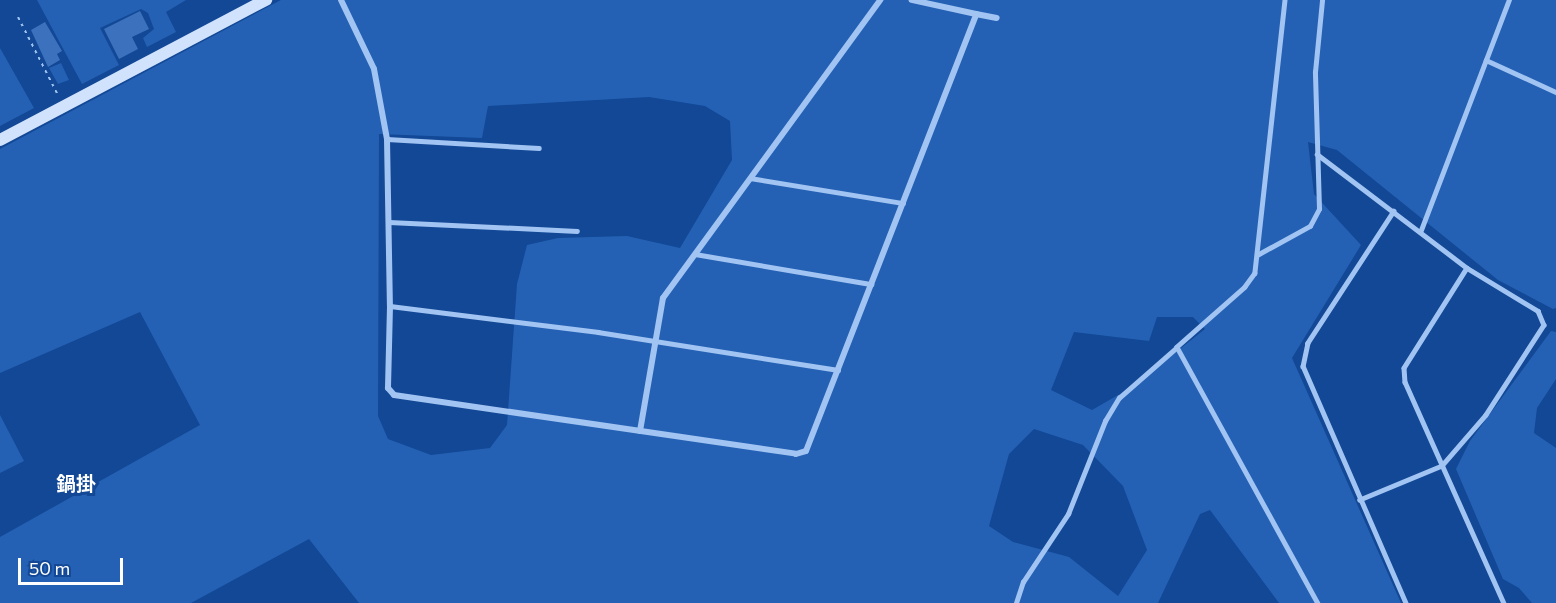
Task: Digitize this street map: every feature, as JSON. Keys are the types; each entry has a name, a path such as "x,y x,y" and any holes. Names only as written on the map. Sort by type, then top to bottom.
{"street":[{"path":"0,140 266,0"},
{"path":"341,0 374,69 387,140 390,306 388,387 394,395 796,454 806,451 976,14"},
{"path":"640,431 663,298 880,0"},
{"path":"912,0 998,18"}],"lane":[{"path":"1016,603 1023,582 1068,513 1105,421 1119,398 1253,280 1286,0"},
{"path":"1257,255 1316,219 1319,209 1315,72 1322,0"},
{"path":"1421,230 1509,0"},
{"path":"1486,60 1556,92"},
{"path":"387,140 539,148"},
{"path":"1317,154 1421,230 1467,268 1538,311 1544,325 1486,415 1442,466 1360,500"},
{"path":"750,178 903,203"},
{"path":"1394,211 1304,354 1303,366 1406,603"},
{"path":"389,222 577,231"},
{"path":"695,254 871,284"},
{"path":"1467,268 1404,368 1405,382 1504,603"},
{"path":"390,306 655,341 838,370"},
{"path":"1177,347 1318,603"}],"path":[{"path":"18,17 64,105"}],"shaded area":[{"path":"37,0 186,0 166,12 176,32 147,47 143,38 154,29 148,13 141,9 100,28 119,65 82,84"},
{"path":"281,0 1556,0 1556,308 1553,309 1498,280 1337,150 1308,142 1314,194 1361,245 1292,358 1401,603 1279,603 1210,510 1200,514 1158,603 359,603 309,539 191,603 0,603 0,537 200,425 140,312 0,373 0,149","holes":["649,97 705,106 730,121 732,160 680,248 627,236 558,238 527,245 517,284 507,425 490,448 431,455 388,439 378,416 379,134 482,138 488,106","1157,317 1193,317 1205,329 1132,387 1092,410 1051,390 1074,332 1149,341","1034,429 1083,445 1123,486 1147,550 1118,596 1069,557 1013,542 989,526 1009,454"]},
{"path":"0,48 34,108 0,126"},
{"path":"61,63 69,80 58,84 49,68"},
{"path":"1551,331 1556,332 1556,379 1537,408 1534,433 1556,448 1556,603 1532,603 1519,588 1503,579 1456,469 1470,441"},
{"path":"0,415 24,461 0,473"}],"building":[{"path":"140,11 149,29 132,37 138,49 119,59 104,29"},
{"path":"45,22 62,51 57,54 60,60 48,67 31,30"}],"district":[{"name":"鍋掛","path":"76,483"}]}
